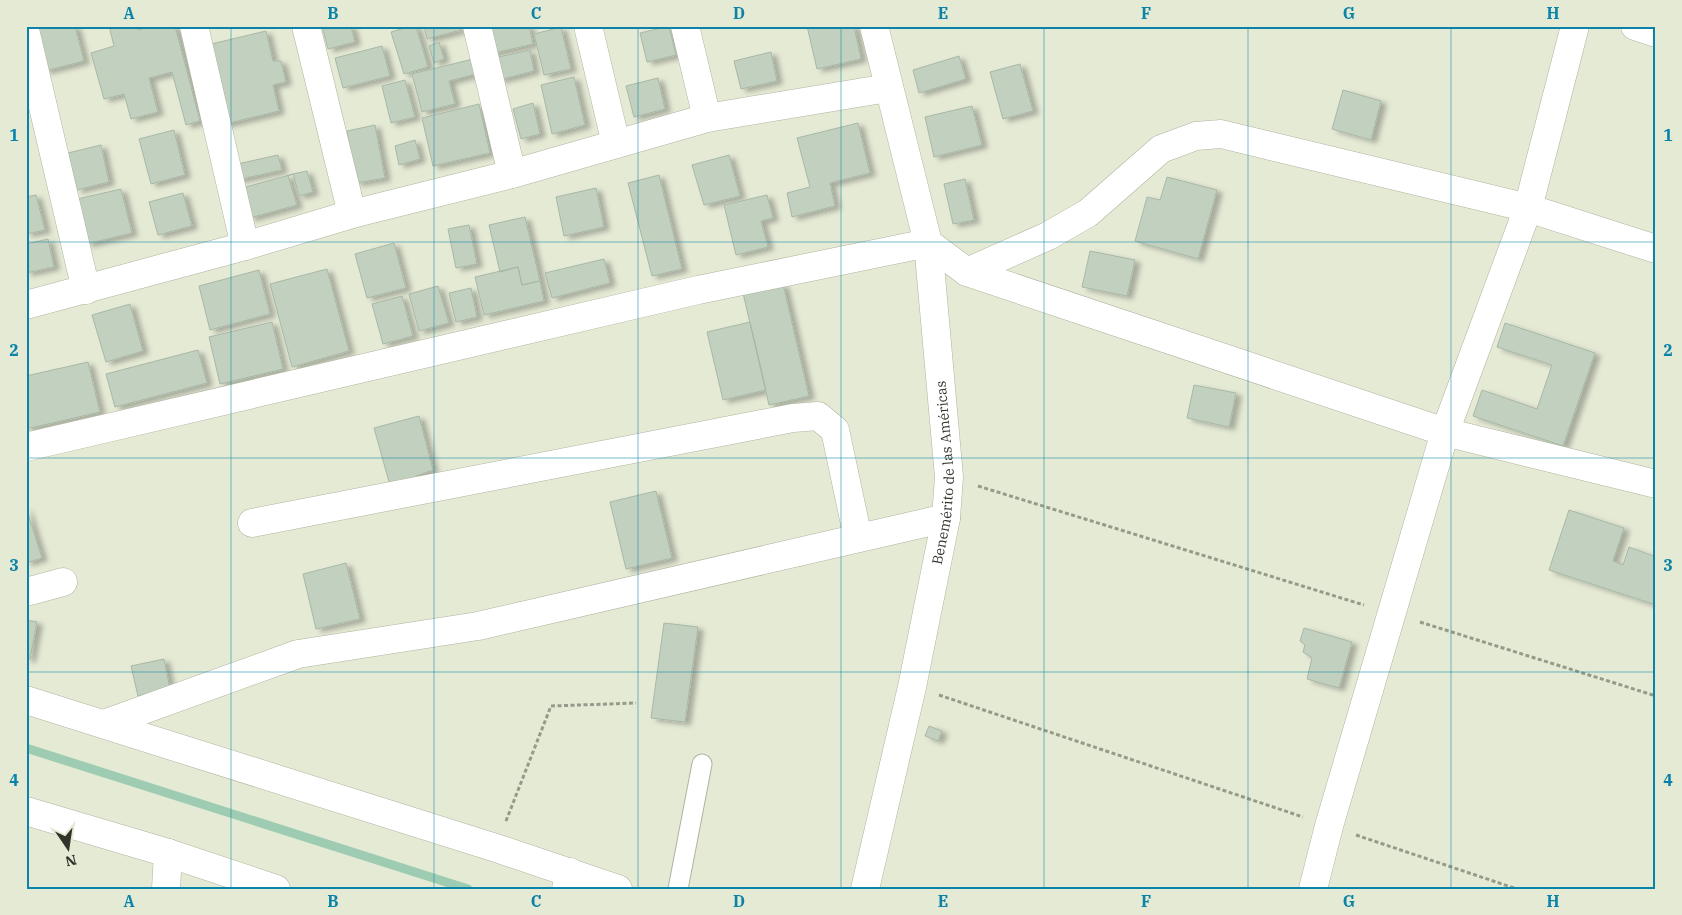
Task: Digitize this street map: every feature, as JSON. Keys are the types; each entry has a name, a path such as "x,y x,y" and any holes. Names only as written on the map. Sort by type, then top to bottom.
{"street":[{"path":"194,26 245,246"},
{"path":"306,26 352,214"},
{"path":"476,26 512,174"},
{"path":"588,26 616,144"},
{"path":"685,26 707,118"},
{"name":"Benemérito de las Américas","path":"865,889 912,686 946,518 949,477 928,243 874,26"},
{"path":"1313,889 1328,826 1445,432 1528,208 1576,26"},
{"path":"1635,26 1656,33"},
{"path":"26,34 86,290"},
{"path":"26,305 245,246 352,214 512,174 707,118 888,88"},
{"path":"967,272 1048,236 1088,213 1161,149 1196,136 1221,134 1528,208 1656,249"},
{"path":"26,447 698,290 928,243 967,272 1445,432 1656,484"},
{"path":"252,523 793,418 818,416 835,430 858,538"},
{"path":"104,724 298,654 478,626 946,518"},
{"path":"26,592 63,582"},
{"path":"26,700 496,848 568,880 618,889"},
{"path":"26,811 168,853 276,889"},
{"path":"166,889 168,853"}],"lane":[{"path":"678,889 702,764"}],"path":[{"path":"949,477 1656,696"},
{"path":"912,686 1516,889"},
{"path":"496,848 550,706 636,703"}],"building":[{"path":"33,26 75,26 84,61 45,71"},
{"path":"109,26 137,26 138,30 152,26 175,26 200,121 186,125 172,72 149,78 158,112 131,119 124,94 104,99 91,53 114,46"},
{"path":"322,26 351,26 355,42 328,49"},
{"path":"416,26 428,67 404,74 391,32"},
{"path":"424,26 460,26 461,30 427,39"},
{"path":"483,26 529,26 533,44 490,54"},
{"path":"669,26 676,55 647,62 640,33"},
{"path":"807,26 854,26 861,59 817,69"},
{"path":"561,27 571,69 544,75 534,34"},
{"path":"266,31 273,61 281,61 286,82 273,85 279,111 221,125 203,46"},
{"path":"439,42 444,59 434,63 429,46"},
{"path":"382,46 390,76 343,88 335,58"},
{"path":"530,50 534,71 499,80 494,58"},
{"path":"771,52 777,81 741,89 734,61"},
{"path":"959,56 966,79 919,93 913,70"},
{"path":"473,59 476,74 449,81 455,104 422,112 412,74"},
{"path":"1020,64 1033,111 1003,119 990,72"},
{"path":"574,77 585,125 552,134 541,85"},
{"path":"658,78 665,109 634,117 626,86"},
{"path":"405,80 415,117 391,123 382,86"},
{"path":"1343,90 1381,101 1371,140 1332,129"},
{"path":"533,103 540,134 521,139 513,109"},
{"path":"479,104 490,153 433,166 422,118"},
{"path":"972,106 982,145 934,157 925,117"},
{"path":"858,123 870,173 830,183 835,206 792,217 787,193 810,187 797,138"},
{"path":"375,125 385,178 356,183 347,131"},
{"path":"174,130 185,175 151,184 139,139"},
{"path":"415,140 420,159 399,165 395,146"},
{"path":"101,145 109,182 77,190 68,153"},
{"path":"278,155 282,170 237,180 233,165"},
{"path":"729,155 740,196 704,205 692,165"},
{"path":"307,171 313,192 299,196 293,174"},
{"path":"293,174 288,176 297,205 250,218 242,188"},
{"path":"659,175 682,269 652,276 628,183"},
{"path":"1167,177 1217,190 1198,259 1135,241 1147,197 1160,200"},
{"path":"965,179 974,220 953,224 944,184"},
{"path":"596,188 604,227 564,236 556,197"},
{"path":"121,189 132,233 87,244 77,199"},
{"path":"183,193 192,226 158,235 149,202"},
{"path":"36,195 45,230 26,234 26,197"},
{"path":"767,195 773,218 761,221 768,247 736,255 724,205"},
{"path":"525,217 540,281 522,285 518,267 500,272 489,225"},
{"path":"469,225 477,264 456,268 448,229"},
{"path":"48,239 54,267 26,273 26,244"},
{"path":"394,243 406,288 367,298 355,254"},
{"path":"1090,251 1135,260 1127,296 1082,287"},
{"path":"604,259 610,283 552,298 545,273"},
{"path":"518,267 522,285 540,281 544,301 484,315 475,277"},
{"path":"327,269 349,351 292,367 270,284"},
{"path":"259,270 270,314 210,330 199,286"},
{"path":"783,284 809,396 769,405 743,293"},
{"path":"438,286 449,323 419,331 409,294"},
{"path":"471,288 477,317 456,322 449,293"},
{"path":"402,296 413,336 383,344 372,304"},
{"path":"130,304 143,351 106,362 92,315"},
{"path":"272,322 283,369 220,384 209,337"},
{"path":"750,322 766,390 723,400 707,332"},
{"path":"1505,323 1595,353 1563,446 1473,416 1482,390 1537,409 1552,365 1497,347"},
{"path":"198,350 207,383 115,407 106,374"},
{"path":"88,362 100,412 26,429 26,376"},
{"path":"1194,385 1236,393 1229,427 1187,418"},
{"path":"419,416 433,470 416,476 417,482 391,489 374,428"},
{"path":"656,491 672,558 626,569 610,502"},
{"path":"26,507 42,558 26,563"},
{"path":"1569,510 1624,528 1613,561 1623,565 1629,547 1656,557 1656,605 1549,570"},
{"path":"346,563 360,619 316,629 303,574"},
{"path":"26,620 37,622 30,659 26,659"},
{"path":"664,623 698,627 685,722 651,718"},
{"path":"1304,628 1352,642 1339,688 1307,679 1312,658 1303,652 1305,645 1300,641"},
{"path":"164,659 170,689 138,696 131,666"},
{"path":"929,726 942,731 938,741 925,736"}],"waterway":[{"path":"26,748 468,889"}]}
